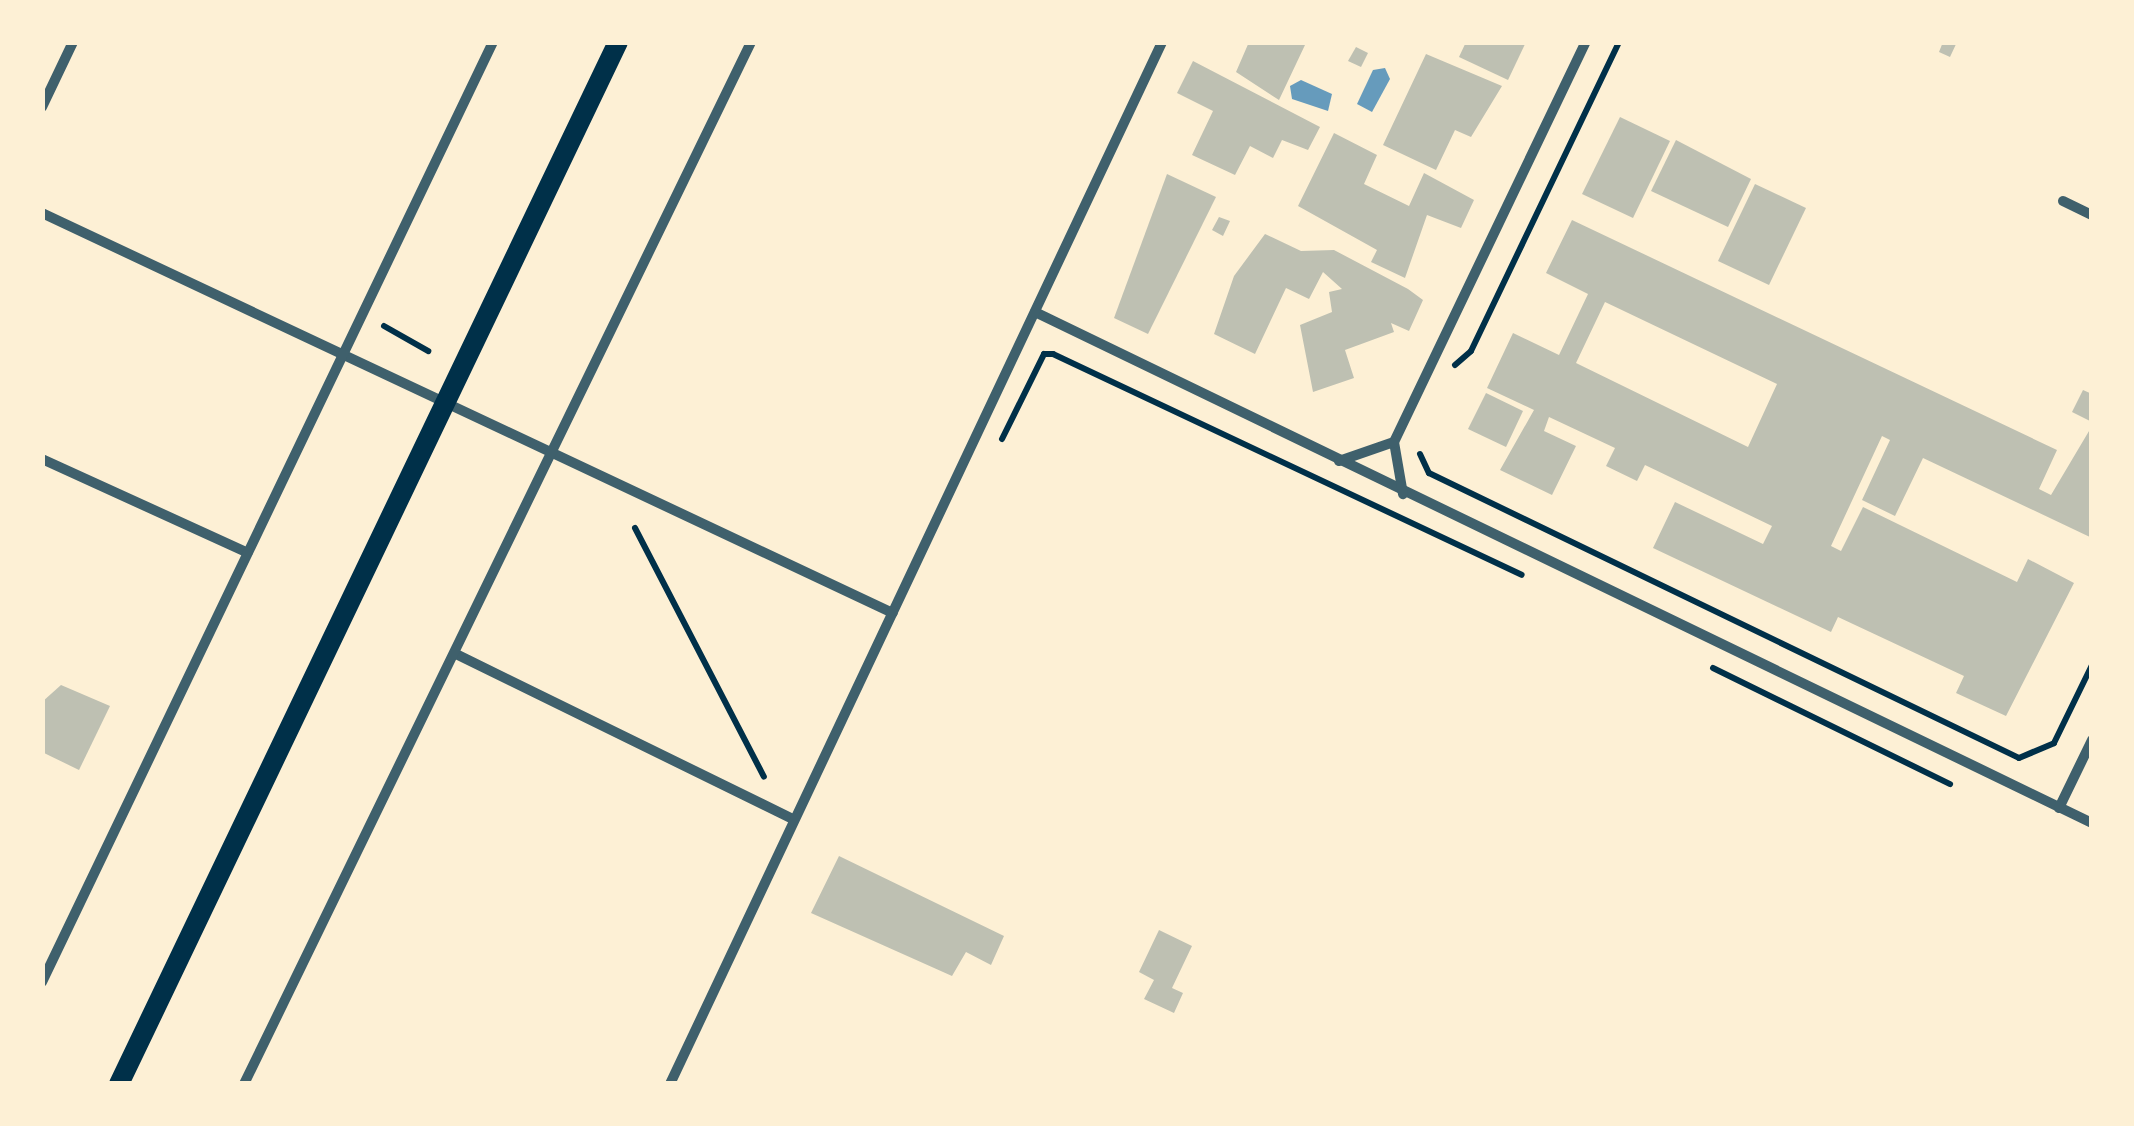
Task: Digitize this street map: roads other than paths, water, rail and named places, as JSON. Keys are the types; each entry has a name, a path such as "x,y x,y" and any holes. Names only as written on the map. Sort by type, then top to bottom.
{"main road":[{"path":"119,1084 618,42"}],"street":[{"path":"42,107 74,42"},
{"path":"42,982 347,356 493,42"},
{"path":"244,1084 751,42"},
{"path":"670,1084 1162,42"},
{"path":"1403,494 1394,442 1586,42"},
{"path":"2062,201 2092,215"},
{"path":"42,213 347,356 444,406 893,613"},
{"path":"1035,312 1403,494 2092,824"},
{"path":"1338,461 1394,442"},
{"path":"42,458 248,553"},
{"path":"456,654 792,819"},
{"path":"2059,808 2092,740"}],"water":[{"path":"1385,68 1390,79 1372,112 1357,104 1373,70"},
{"path":"1301,80 1332,94 1328,111 1292,99 1290,86"}]}
